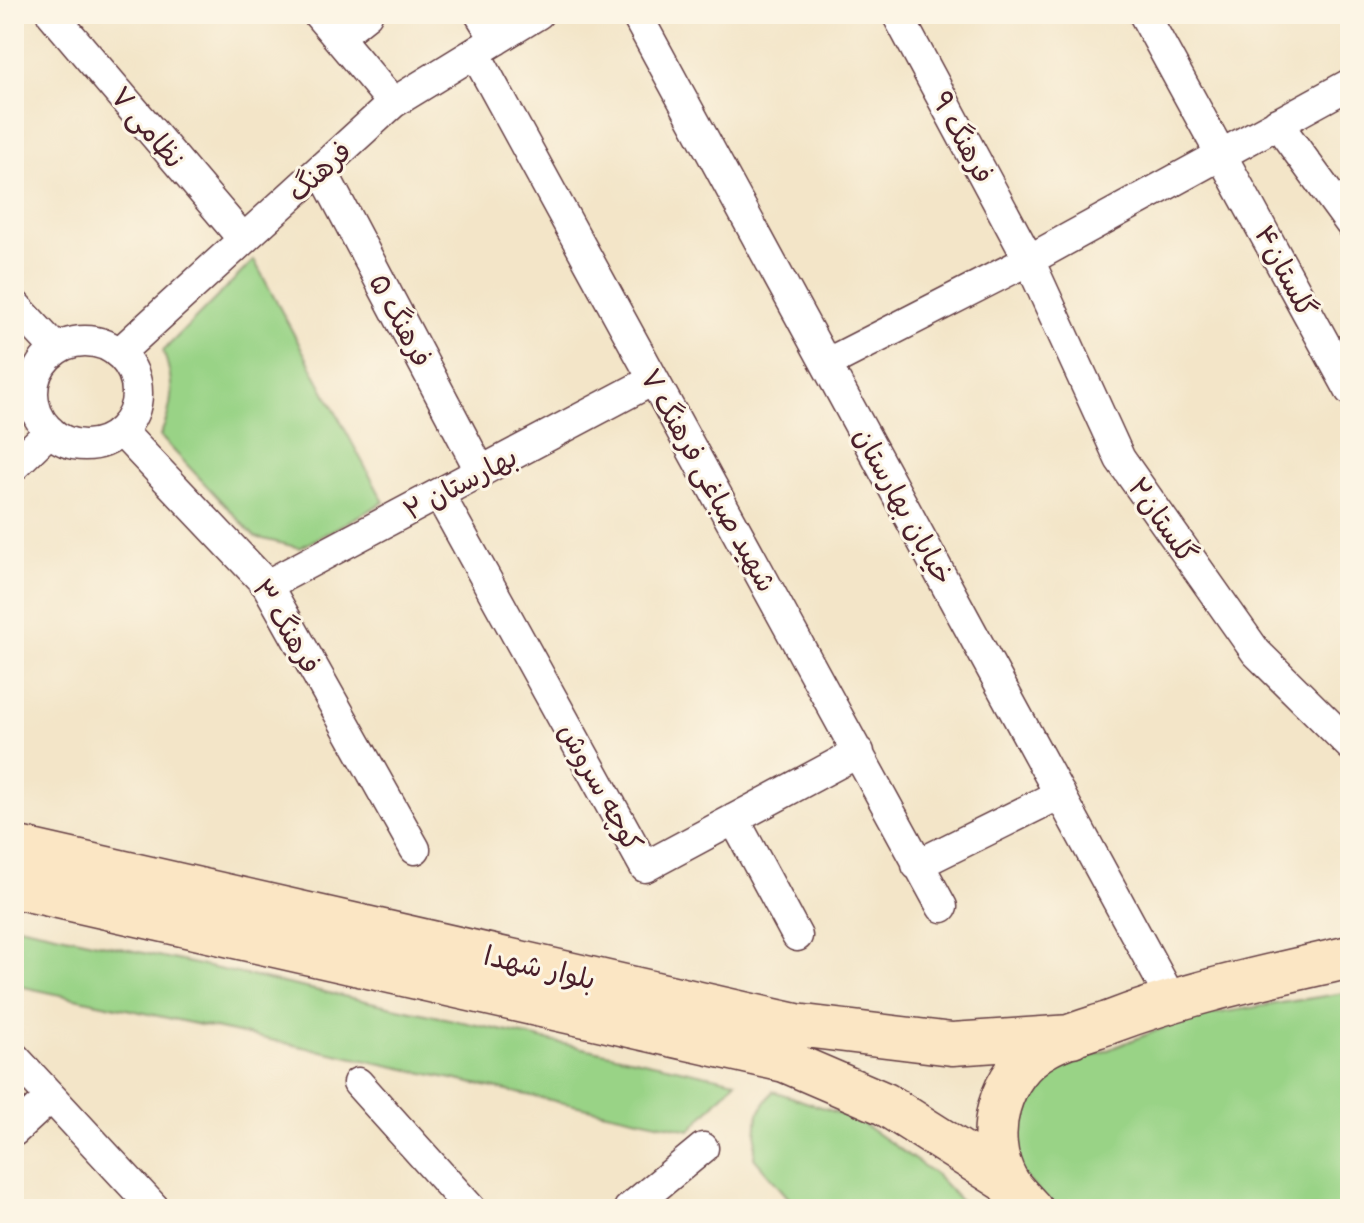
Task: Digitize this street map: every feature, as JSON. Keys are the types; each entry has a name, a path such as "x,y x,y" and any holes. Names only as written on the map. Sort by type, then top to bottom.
{"main road":[{"name":"بلوار شهدا","path":"14,847 796,1025 952,1044 1072,1036"},
{"name":"بلوار شهدا","path":"14,887 785,1061 885,1104 1019,1195"},
{"path":"1019,1195 997,1153 995,1122 1003,1093 1020,1067 1043,1048 1171,999 1350,957"}],"street":[{"name":"نظامی ۷","path":"52,14 243,239"},
{"path":"318,14 393,103"},
{"path":"338,37 367,14"},
{"name":"شهید صباغی فرهنگ ۷","path":"480,14 486,46 653,380 942,907"},
{"name":"فرهنگ","path":"119,353 393,103 538,14"},
{"name":"خیابان بهارستان","path":"636,14 1171,999"},
{"name":"فرهنگ ۹","path":"897,14 1029,260"},
{"name":"گلستان۴","path":"1144,14 1350,390"},
{"path":"826,364 1029,260 1350,84"},
{"path":"1277,123 1350,223"},
{"name":"فرهنگ ۵","path":"321,169 481,472"},
{"name":"گلستان۲","path":"1029,260 1120,459 1256,652 1350,745"},
{"path":"14,304 56,349"},
{"path":"88,341 119,353 137,383 137,400 132,417 121,431 93,444 78,444 50,431 40,418 33,388 45,359 56,349 88,341"},
{"name":"بهارستان ۲","path":"267,585 653,380"},
{"path":"14,466 50,431"},
{"name":"فرهنگ ۳","path":"121,431 267,585 415,849"},
{"name":"کوچه سروش","path":"439,494 645,867 859,752"},
{"path":"917,865 1060,794"},
{"path":"734,819 797,936"},
{"path":"14,1057 155,1209"},
{"path":"358,1083 471,1209"},
{"path":"14,1131 51,1097"},
{"path":"629,1209 703,1148"}],"green space":[{"path":"254,260 384,502 300,548 255,537 160,436 171,394 170,373 163,351"},
{"path":"14,925 736,1081 690,1130 14,985"},
{"path":"1350,992 1350,1209 1055,1209 1019,1171 1013,1112 1028,1088 1060,1069 1188,1018"},
{"path":"773,1091 856,1119 935,1174 968,1209 798,1209 754,1158 758,1114"}]}
